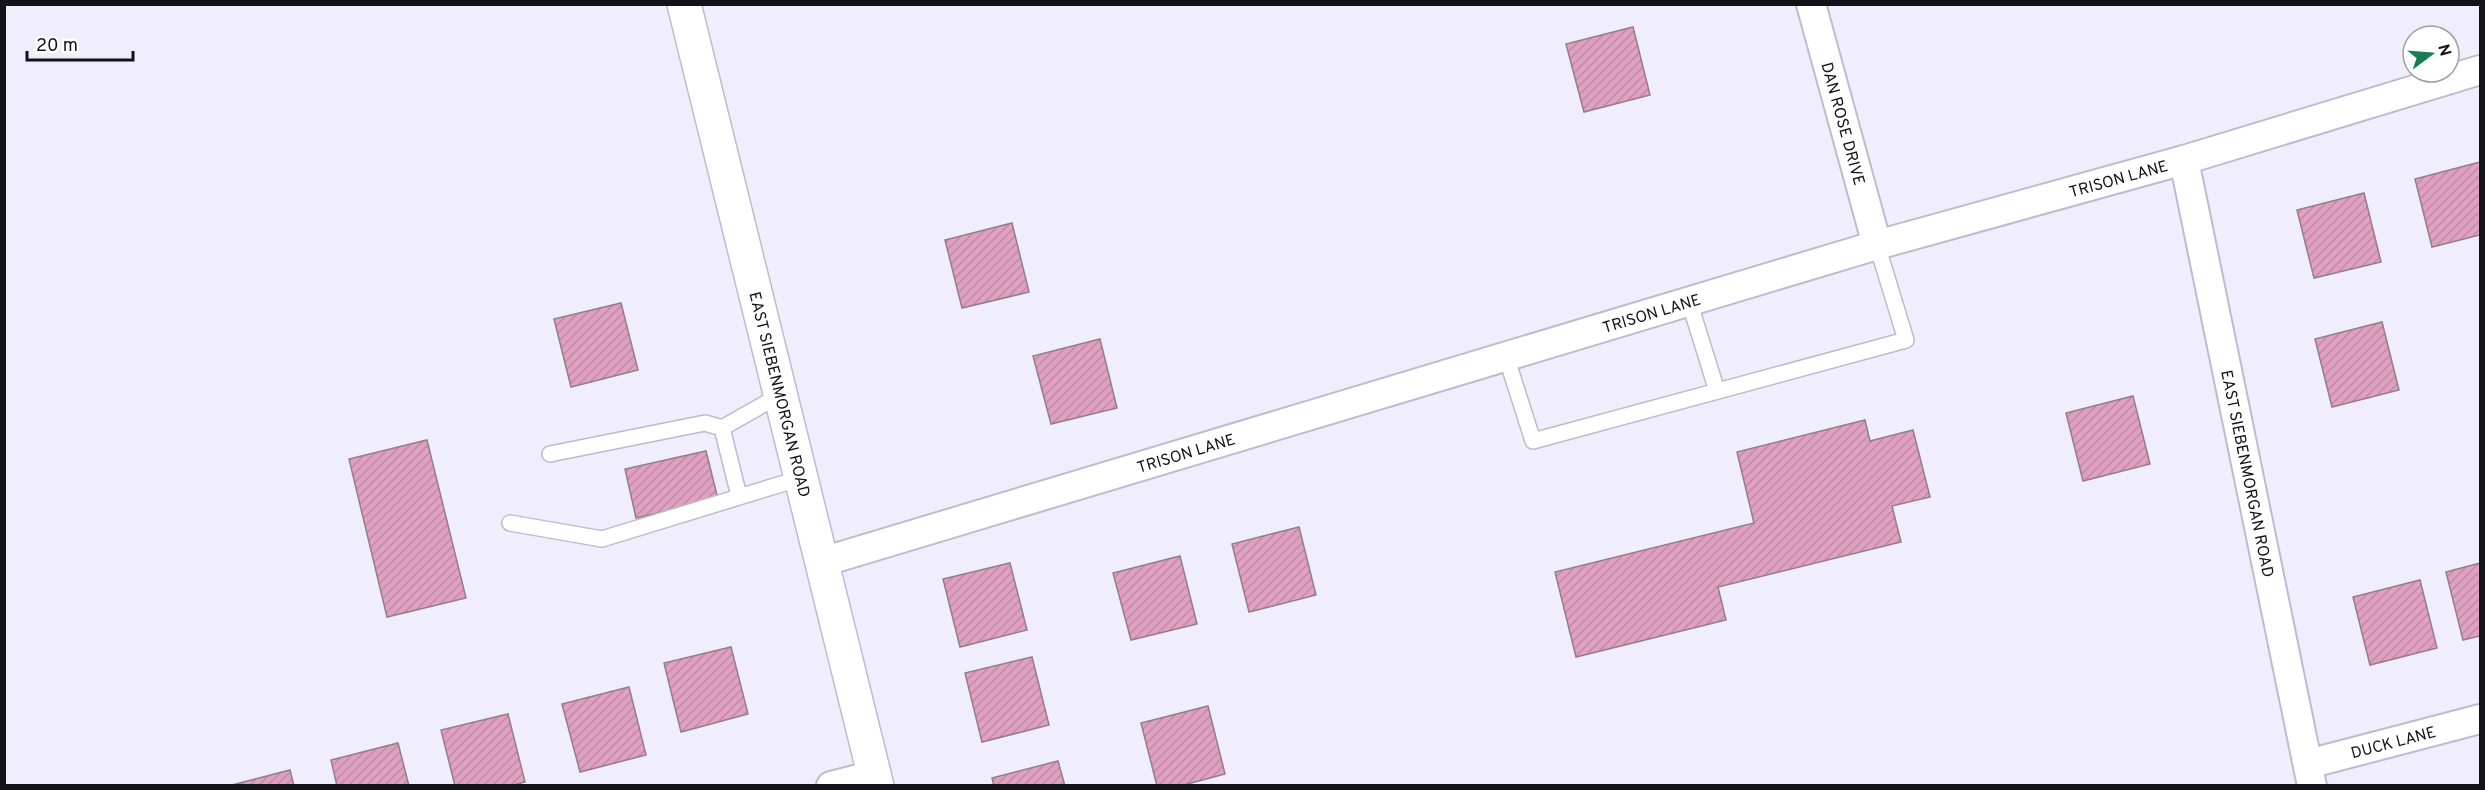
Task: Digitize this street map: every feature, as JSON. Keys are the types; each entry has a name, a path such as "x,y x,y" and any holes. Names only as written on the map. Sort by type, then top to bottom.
{"street":[{"name":"EAST SIEBENMORGAN ROAD","path":"684,4 875,780"},
{"name":"DAN ROSE DRIVE","path":"1811,4 1877,245"},
{"name":"TRISON LANE","path":"822,562 1877,245 2184,160 2481,70"},
{"name":"EAST SIEBENMORGAN ROAD","path":"2184,160 2310,775"},
{"name":"DUCK LANE","path":"2310,775 2481,719"},
{"path":"831,786 875,780"}],"lane":[{"path":"1506,356 1533,441 1906,340 1877,245"},
{"path":"1689,301 1717,391"},
{"path":"550,454 705,423 722,428 780,395"},
{"path":"722,428 739,496"},
{"path":"510,523 602,539 801,478"}],"building":[{"path":"1633,27 1650,95 1584,112 1566,44"},
{"path":"2480,162 2480,235 2432,247 2415,179"},
{"path":"2364,193 2381,262 2314,278 2297,210"},
{"path":"1012,223 1029,292 962,308 945,240"},
{"path":"621,303 638,370 571,387 554,319"},
{"path":"2382,322 2399,390 2332,407 2315,339"},
{"path":"1100,339 1117,408 1051,424 1033,356"},
{"path":"2133,396 2150,464 2083,481 2066,413"},
{"path":"1865,420 1870,441 1913,430 1930,497 1892,506 1901,542 1718,587 1726,620 1576,657 1555,572 1754,523 1737,452"},
{"path":"427,440 466,598 387,617 349,459"},
{"path":"706,451 718,499 636,518 625,469"},
{"path":"1299,527 1316,595 1249,612 1232,544"},
{"path":"1180,556 1197,624 1131,640 1113,573"},
{"path":"1010,563 1027,630 960,647 943,579"},
{"path":"2480,563 2480,636 2463,640 2446,572"},
{"path":"2420,580 2437,648 2370,665 2353,597"},
{"path":"731,647 748,714 681,732 664,663"},
{"path":"1032,657 1049,725 982,742 965,673"},
{"path":"629,687 646,755 580,772 562,704"},
{"path":"1208,706 1225,774 1180,786 1157,786 1141,723"},
{"path":"508,714 525,782 510,786 455,786 441,730"},
{"path":"398,743 409,786 337,786 331,760"},
{"path":"1058,761 1065,786 994,786 992,778"},
{"path":"290,770 294,786 228,786"}]}
